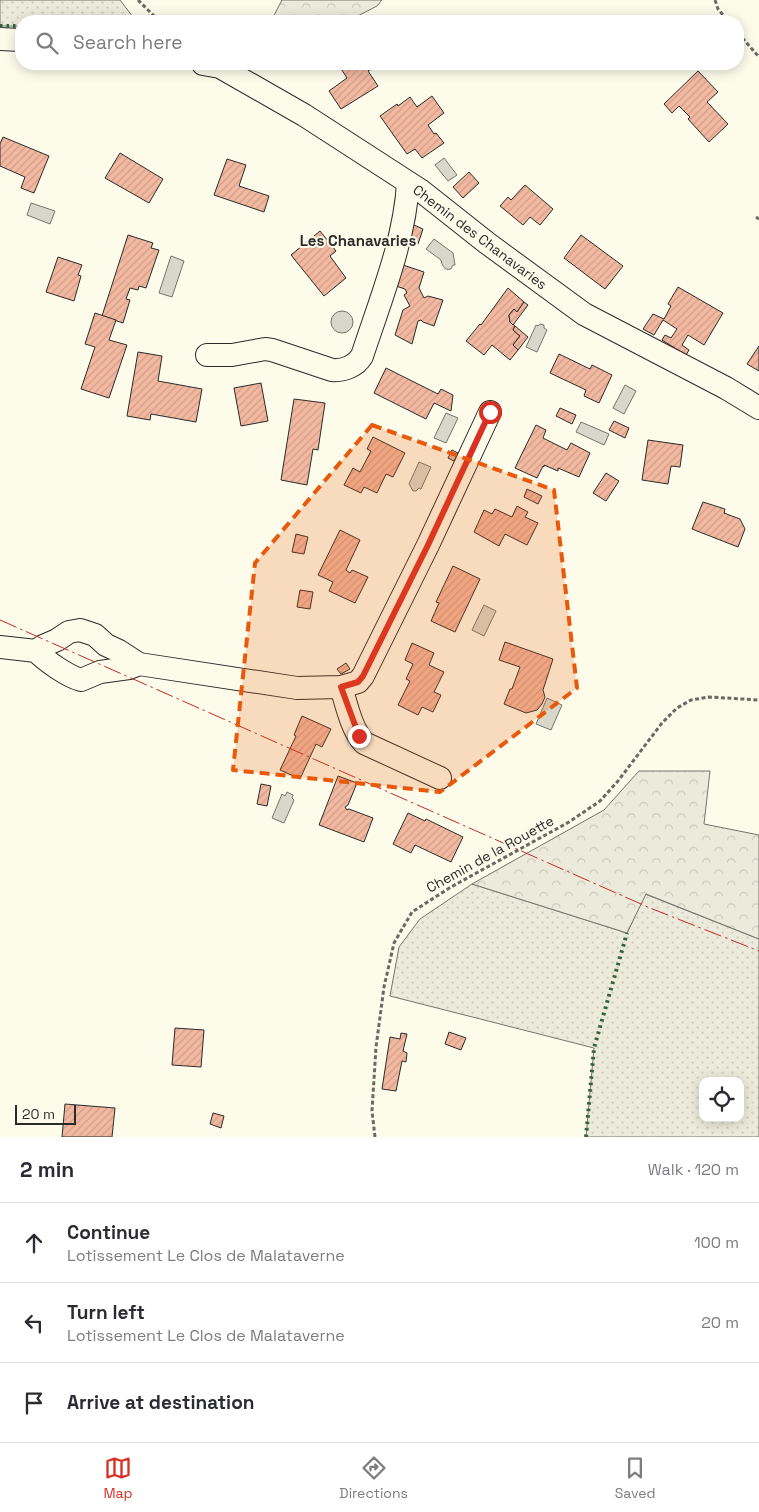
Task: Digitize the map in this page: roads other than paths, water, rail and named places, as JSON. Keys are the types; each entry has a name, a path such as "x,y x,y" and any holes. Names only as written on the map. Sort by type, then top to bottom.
{"street":[{"path":"0,39 15,40"},
{"name":"Chemin des Chanavaries","path":"227,70 304,115 420,190 487,243 584,314 726,388 759,408"},
{"path":"207,355 232,355 272,350 332,370 345,369 355,365 362,356 396,252 406,211 408,183"},
{"path":"0,647 36,651 68,632 80,630 95,635 106,646 119,651 139,664 297,688 341,687 358,682 363,676 428,545 490,412"},
{"path":"36,651 44,660 68,675 81,680 100,672 129,668 139,664"},
{"path":"341,687 355,730 364,743 440,778"}],"district":[{"name":"Les Chanavaries","path":"358,240"}]}
